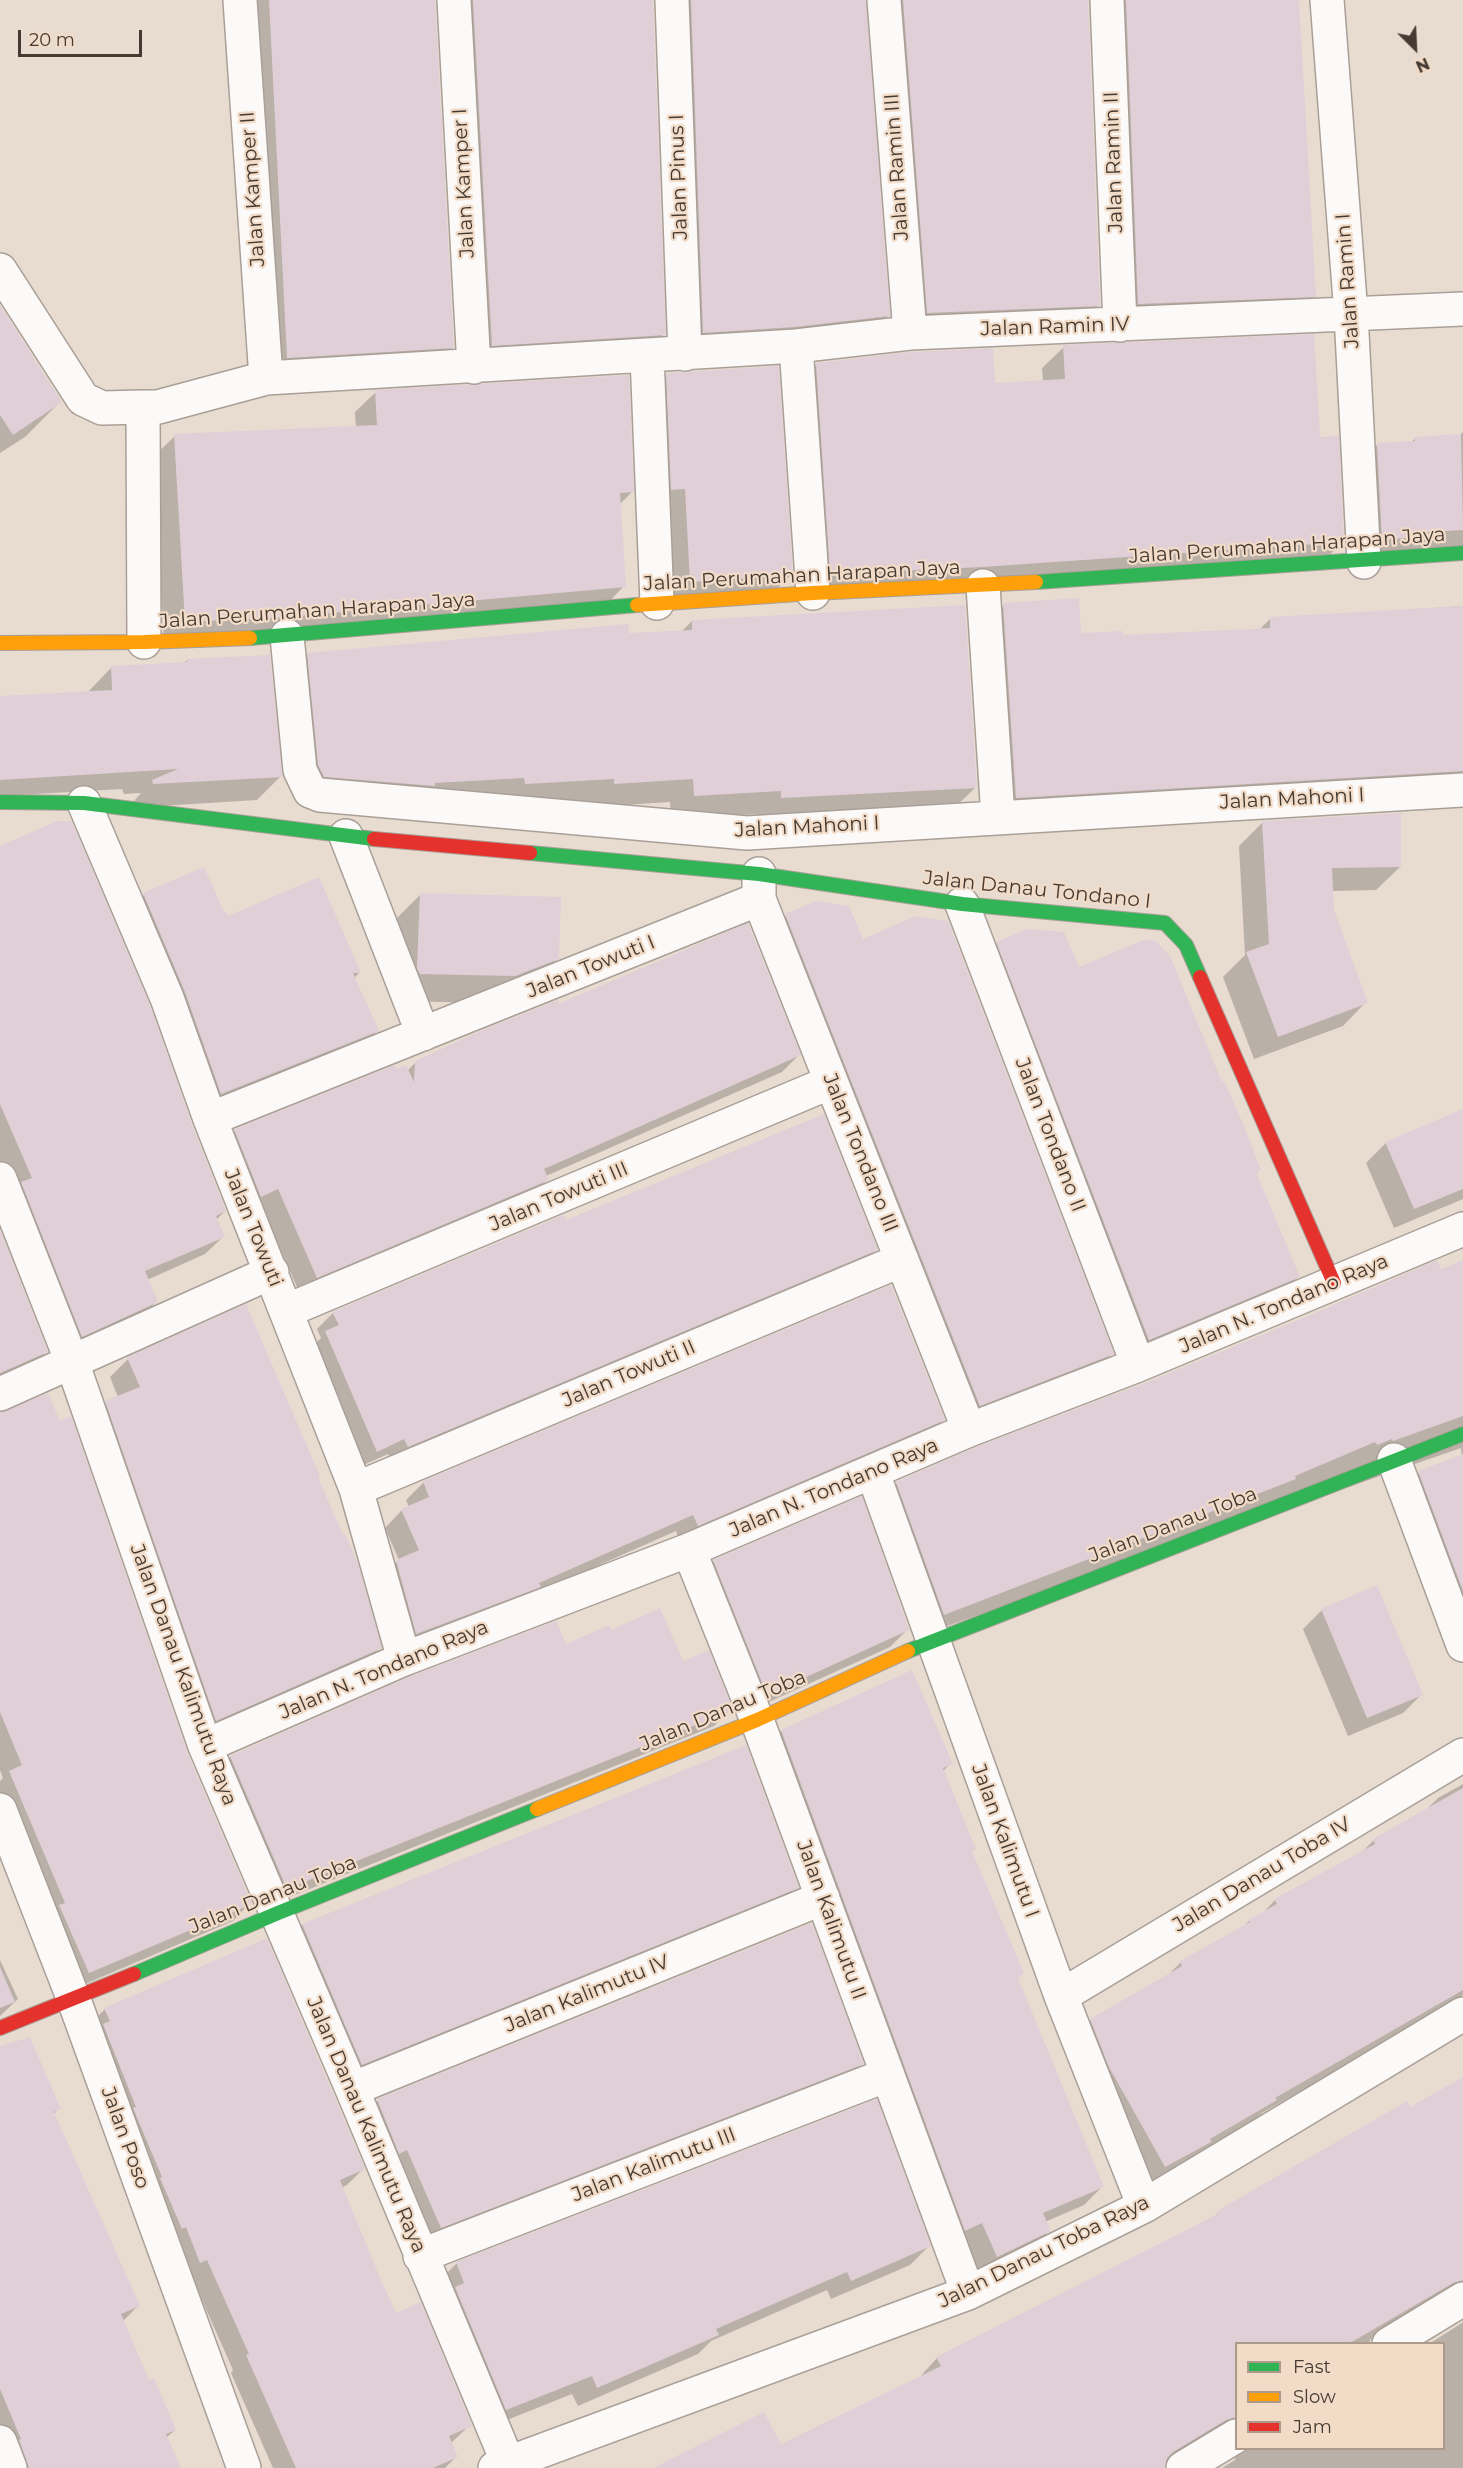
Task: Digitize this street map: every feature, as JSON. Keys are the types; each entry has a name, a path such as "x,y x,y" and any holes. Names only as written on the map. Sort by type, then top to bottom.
{"street":[{"name":"Jalan Kamper II","path":"240,0 266,378"},
{"name":"Jalan Kamper I","path":"454,0 474,367"},
{"name":"Jalan Pinus I","path":"672,0 685,354"},
{"name":"Jalan Ramin III","path":"884,0 910,333"},
{"name":"Jalan Ramin II","path":"1107,0 1120,325"},
{"name":"Jalan Ramin I","path":"1327,0 1351,314 1364,562"},
{"name":"Jalan Ramin IV","path":"0,270 83,399 102,408 158,407 266,378 685,354 796,346 910,333 1463,309"},
{"path":"796,346 813,593"},
{"path":"647,356 657,603"},
{"path":"143,407 144,642"},
{"name":"Jalan Perumahan Harapan Jaya","path":"0,643 144,642 287,636 657,603 813,593 983,586 1364,562 1463,553"},
{"path":"983,586 998,816"},
{"name":"Jalan Mahoni I","path":"287,636 300,770 310,791 320,795 747,833 998,816 1463,790"},
{"name":"Jalan Danau Tondano I","path":"0,802 84,803 759,887 1166,923 1186,945 1334,1283"},
{"name":"Jalan Towuti","path":"84,803 167,998 210,1119 356,1489 404,1659"},
{"path":"346,836 423,1034"},
{"name":"Jalan Towuti I","path":"210,1119 423,1034 759,887"},
{"name":"Jalan Tondano III","path":"759,887 831,1082 969,1430"},
{"name":"Jalan Tondano II","path":"962,904 1138,1365"},
{"name":"Jalan Towuti III","path":"286,1311 831,1082"},
{"name":"Jalan Danau Kalimutu Raya","path":"0,1179 72,1362 205,1746 352,2089 420,2256 501,2466"},
{"name":"Jalan N. Tondano Raya","path":"205,1746 404,1659 689,1550 969,1430 1138,1365 1463,1229"},
{"name":"Jalan Towuti II","path":"356,1489 902,1260"},
{"path":"0,1394 272,1272"},
{"name":"Jalan Danau Toba","path":"0,2028 74,2000 278,1913 757,1720 932,1640 1463,1434"},
{"path":"1394,1460 1463,1645"},
{"name":"Jalan Kalimutu I","path":"873,1473 1061,1996 1144,2206"},
{"name":"Jalan Kalimutu II","path":"689,1550 757,1720 968,2293"},
{"name":"Jalan Danau Toba IV","path":"1061,1996 1463,1755"},
{"name":"Jalan Poso","path":"0,1810 74,2000 244,2468"},
{"name":"Jalan Kalimutu IV","path":"352,2089 823,1898"},
{"name":"Jalan Danau Toba Raya","path":"501,2466 968,2293 1144,2206 1463,2014"},
{"name":"Jalan Kalimutu III","path":"420,2256 887,2075"},
{"path":"1391,2342 1463,2299"},
{"path":"1183,2468 1235,2437"}],"building":[{"path":"269,0 435,0 454,348 287,358"},
{"path":"473,0 653,0 666,335 492,346"},
{"path":"691,0 866,0 890,316 794,327 703,333"},
{"path":"903,0 1088,0 1100,306 927,313"},
{"path":"1126,0 1299,0 1316,297 1138,304"},
{"path":"0,305 62,402 13,435 0,415"},
{"path":"1314,334 1320,437 1339,436 1344,542 982,567 830,574 816,363 911,352 993,348 995,383 1065,379 1063,345"},
{"path":"779,366 793,575 690,582 685,489 671,490 666,373"},
{"path":"629,375 634,492 620,493 626,587 286,617 185,622 174,434 377,425 375,390"},
{"path":"1461,434 1463,530 1415,533 1415,537 1382,540 1377,443 1415,441 1414,437"},
{"path":"1079,598 1081,633 1123,631 1123,635 1270,628 1270,617 1463,606 1463,771 1016,798 1003,603"},
{"path":"965,605 977,788 781,798 781,791 694,796 693,779 614,784 614,779 525,784 524,778 435,783 435,786 324,777 318,765 307,653 628,624 629,633 692,630 692,620"},
{"path":"270,655 283,777 153,784 152,780 178,769 0,780 0,696 112,690 111,666"},
{"path":"1401,813 1401,867 1332,868 1334,910 1368,1003 1278,1037 1246,952 1269,944 1262,821"},
{"path":"57,821 71,821 77,834 150,1005 192,1125 226,1211 216,1216 225,1237 145,1271 158,1302 82,1337 21,1182 32,1178 0,1104 0,846"},
{"path":"204,867 224,912 226,911 228,916 319,877 361,973 353,973 379,1031 221,1094 185,992 143,893"},
{"path":"420,893 561,897 559,959 515,976 420,974 417,968"},
{"path":"816,901 849,906 863,939 916,916 948,921 1114,1354 980,1406 785,914"},
{"path":"748,923 801,1055 544,1169 549,1180 317,1278 278,1189 261,1197 234,1129 395,1065 396,1069 406,1065 414,1082 415,1061 480,1031 558,1000 558,1004"},
{"path":"1027,929 1064,932 1079,967 1144,940 1156,941 1170,956 1222,1082 1224,1081 1242,1121 1261,1170 1256,1172 1300,1277 1149,1340 996,942"},
{"path":"1463,1109 1463,1189 1414,1209 1385,1142"},
{"path":"824,1114 878,1250 408,1447 404,1439 377,1452 325,1331 339,1325 332,1312 564,1215 566,1220"},
{"path":"0,1230 48,1352 0,1373"},
{"path":"1437,1260 1441,1269 1463,1260 1463,1416 1393,1441 1392,1439 1377,1445 1375,1442 1295,1476 1296,1479 944,1615 896,1482 976,1447 1145,1383"},
{"path":"891,1285 945,1420 698,1526 693,1515 539,1583 541,1587 416,1634 396,1560 419,1550 401,1509 429,1497 423,1481"},
{"path":"246,1304 320,1476 318,1477 358,1564 382,1648 216,1721 105,1401 140,1387 127,1357"},
{"path":"48,1393 60,1421 71,1416 187,1752 252,1904 89,1973 59,1905 65,1903 9,1771 22,1765 0,1712 0,1412"},
{"path":"1463,1454 1463,1591 1418,1471"},
{"path":"862,1496 909,1630 767,1695 713,1560"},
{"path":"1377,1585 1423,1695 1367,1718 1321,1609"},
{"path":"660,1608 683,1661 709,1650 733,1710 287,1889 230,1756 411,1676 556,1621 566,1644 609,1625 611,1630"},
{"path":"912,1670 953,1764 943,1768 976,1849 972,1851 1024,1973 1018,1978 1104,2187 1043,2213 1051,2231 997,2257 982,2223 965,2231 781,1730"},
{"path":"746,1745 799,1888 362,2065 302,1924"},
{"path":"1463,1788 1463,1990 1275,2098 1277,2100 1210,2139 1211,2142 1165,2167 1109,2067 1090,2019 1182,1966 1180,1961 1250,1922 1248,1920 1277,1904 1274,1899 1375,1844 1373,1839"},
{"path":"812,1923 864,2064 441,2228 407,2150 399,2154 377,2099"},
{"path":"267,1938 365,2169 340,2180 381,2280 396,2313 421,2302 472,2426 449,2436 458,2457 433,2468 296,2468 207,2260 200,2263 186,2227 182,2229 133,2108 136,2107 103,2024 110,2021 104,2008"},
{"path":"0,1967 15,2002 0,2008"},
{"path":"30,2037 61,2109 54,2112 140,2306 121,2314 149,2380 154,2378 176,2430 166,2434 181,2468 29,2468 19,2440 21,2439 0,2389 0,2046"},
{"path":"1463,2077 1463,2280 1453,2283 1352,2342 1235,2342 1235,2417 1226,2420 1173,2452 1167,2458 1164,2468 653,2468 764,2412 781,2444 941,2366 936,2357 1218,2214 1217,2211 1407,2101 1410,2107"},
{"path":"877,2099 931,2246 851,2281 847,2272 716,2329 719,2335 597,2388 592,2376 506,2410 455,2287 464,2283 456,2262"}],"traffic: fast":[{"path":"1036,582 1463,553"},
{"path":"250,638 637,605"},
{"path":"0,802 84,803 374,839"},
{"path":"530,853 759,874 962,904 1165,923 1186,945 1200,977"},
{"path":"908,1651 1463,1434"},
{"path":"134,1974 278,1913 537,1809"}],"traffic: slow":[{"path":"637,605 813,593 1036,582"},
{"path":"0,643 144,642 250,638"},
{"path":"537,1809 757,1720 908,1651"}],"traffic: jam":[{"path":"374,839 530,853"},
{"path":"1200,977 1334,1283"},
{"path":"0,2028 134,1974"}]}
